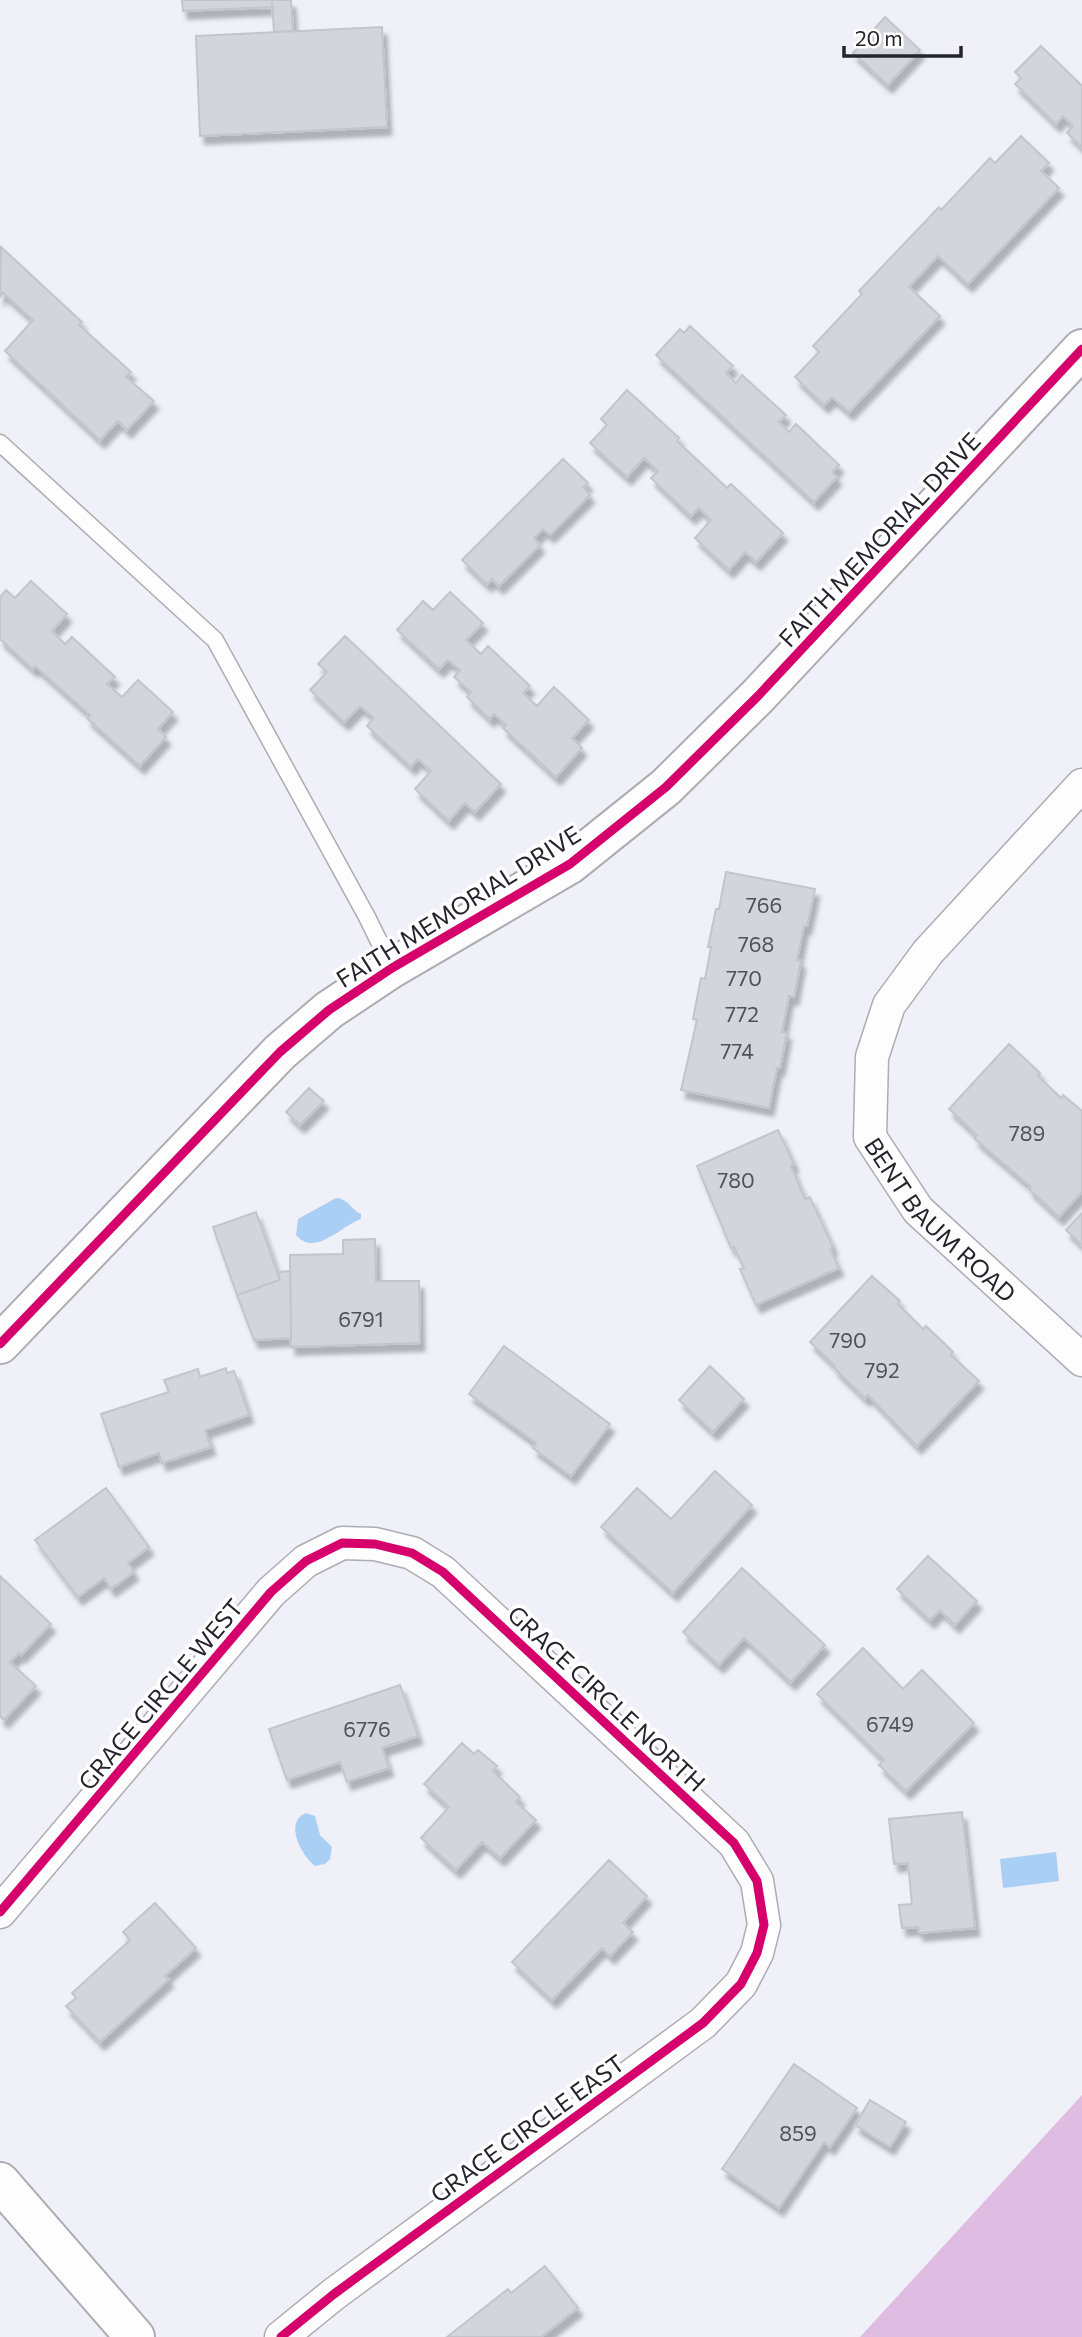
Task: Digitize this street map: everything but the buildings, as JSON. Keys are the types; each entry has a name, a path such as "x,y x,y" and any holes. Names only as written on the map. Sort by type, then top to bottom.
{"street":[{"name":"FAITH MEMORIAL DRIVE","path":"0,1345 280,1052 329,1010 392,968 570,864 666,787 758,696 1082,349"},
{"name":"BENT BAUM ROAD","path":"1082,785 928,951 889,1005 872,1057 870,1137 918,1210 1082,1360"},
{"name":"GRACE CIRCLE WEST","path":"0,1913 271,1592 306,1561 342,1543 375,1544"},
{"name":"GRACE CIRCLE NORTH","path":"375,1544 412,1553 443,1572 734,1843 757,1881 764,1925"},
{"name":"GRACE CIRCLE EAST","path":"281,2337 345,2286 703,2024 741,1984 757,1953 764,1925"},
{"path":"2,2190 135,2337"}],"lane":[{"path":"0,443 215,640 367,917 392,968"}],"shaded area":[{"path":"1082,2095 1082,2337 860,2337"}],"water":[{"path":"336,1198 344,1200 361,1214 361,1219 320,1242 303,1241 296,1235 298,1219"},
{"path":"306,1813 315,1816 320,1835 332,1847 330,1859 325,1864 315,1866 305,1855 297,1839 296,1824 299,1817"},
{"path":"1056,1852 1059,1881 1003,1888 1000,1859"}],"cycle path":[{"path":"0,1344 280,1052 329,1010 392,968 570,864 666,787 758,696 1082,349"},
{"path":"0,1912 271,1592 306,1561 342,1543 375,1544 412,1553 443,1572 734,1843 757,1881 764,1925 757,1953 741,1984 703,2023 334,2294 281,2337"}]}
